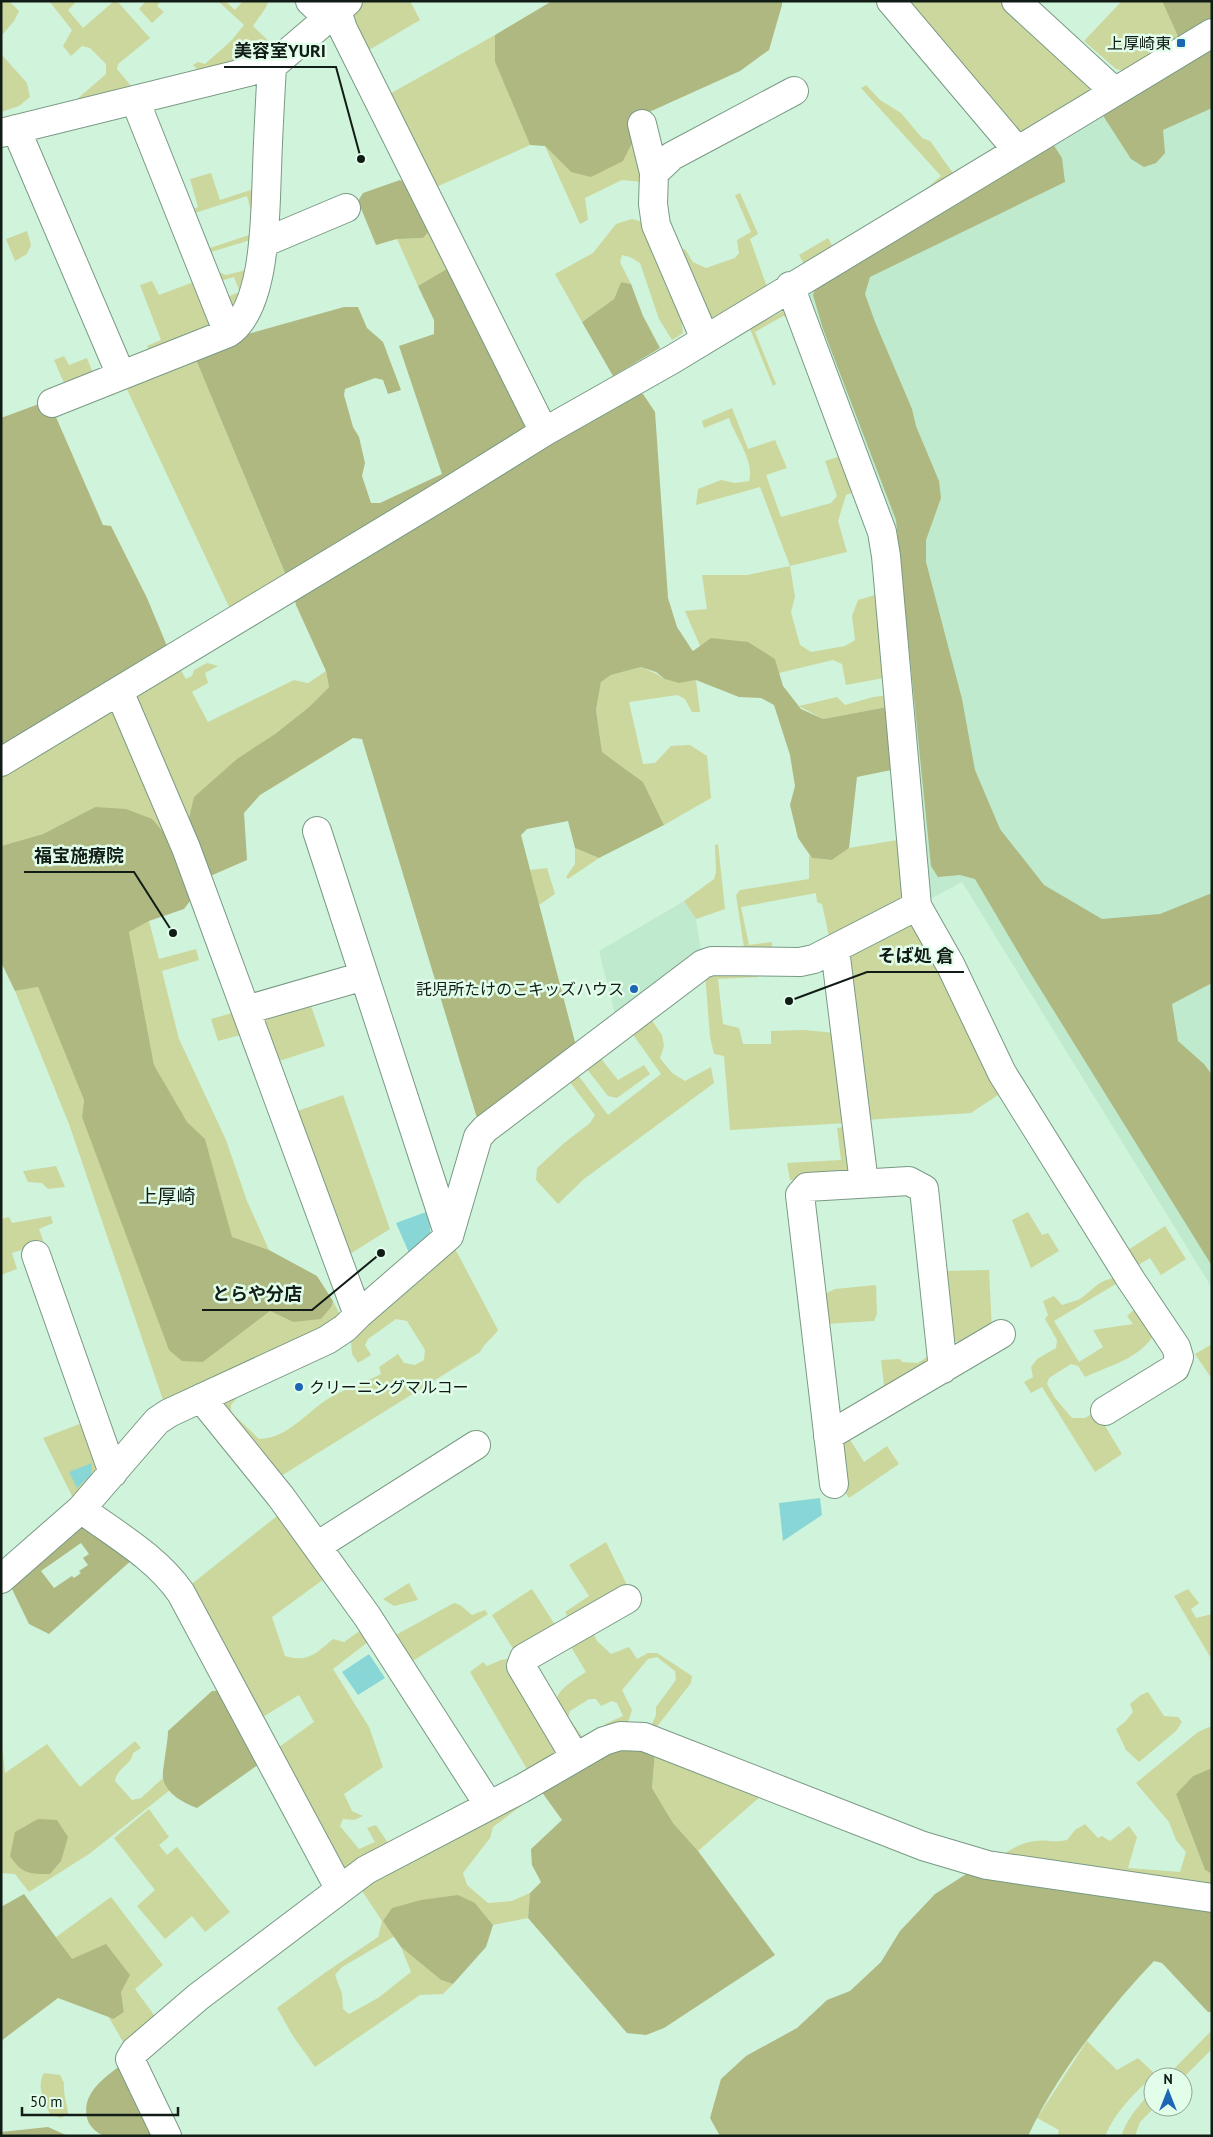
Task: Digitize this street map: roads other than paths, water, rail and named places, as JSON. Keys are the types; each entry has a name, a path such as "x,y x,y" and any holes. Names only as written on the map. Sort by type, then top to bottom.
{"street":[{"path":"891,1 1017,150"},
{"path":"1016,1 1114,91"},
{"path":"121,376 9,131 272,66 331,8 544,432"},
{"path":"1,762 544,432 704,339 1212,33"},
{"path":"52,403 235,329 251,300 258,277 263,243 272,66"},
{"path":"654,173 672,156 794,91"},
{"path":"135,100 228,333"},
{"path":"642,124 654,173 652,204 656,226 704,339"},
{"path":"263,243 346,208"},
{"path":"790,286 883,540 886,556 917,906 952,966 1002,1073 1131,1280 1176,1347 1179,1357 1175,1368 1105,1411"},
{"path":"119,692 186,848 358,1315"},
{"path":"317,831 449,1236"},
{"path":"1,1579 81,1509 157,1421 169,1412 328,1340 345,1328 449,1236 478,1137 485,1129 703,964 712,961 800,962 814,959 917,906"},
{"path":"835,949 864,1183"},
{"path":"246,1010 364,976"},
{"path":"834,1484 800,1195 807,1187 909,1181 924,1189 943,1368"},
{"path":"36,1255 112,1473"},
{"path":"828,1436 1001,1334"},
{"path":"201,1398 281,1497 367,1616 488,1804"},
{"path":"317,1546 476,1445"},
{"path":"81,1509 157,1564 170,1576 182,1593 339,1888"},
{"path":"575,1757 521,1666 524,1658 627,1599"},
{"path":"168,2136 130,2059 134,2051 198,1997 339,1888 366,1870 488,1804 521,1789 604,1741 620,1736 644,1737 923,1846 987,1865 1212,1898"}],"water":[{"path":"426,1212 430,1228 429,1239 413,1262 396,1223"},
{"path":"92,1463 91,1475 77,1488 69,1472"},
{"path":"820,1498 822,1515 783,1541 779,1503"},
{"path":"369,1654 385,1678 358,1695 342,1672"}],"place":[{"name":"上厚崎東","path":"1181,43"},
{"name":"美容室YURI","path":"361,159"},
{"name":"福宝施療院","path":"173,933"},
{"name":"託児所たけのこキッズハウス","path":"634,989"},
{"name":"そば処 倉","path":"789,1001"},
{"name":"とらや分店","path":"381,1253"},
{"name":"クリーニングマルコー","path":"299,1387"}],"district":[{"name":"上厚崎","path":"167,1196"}]}
